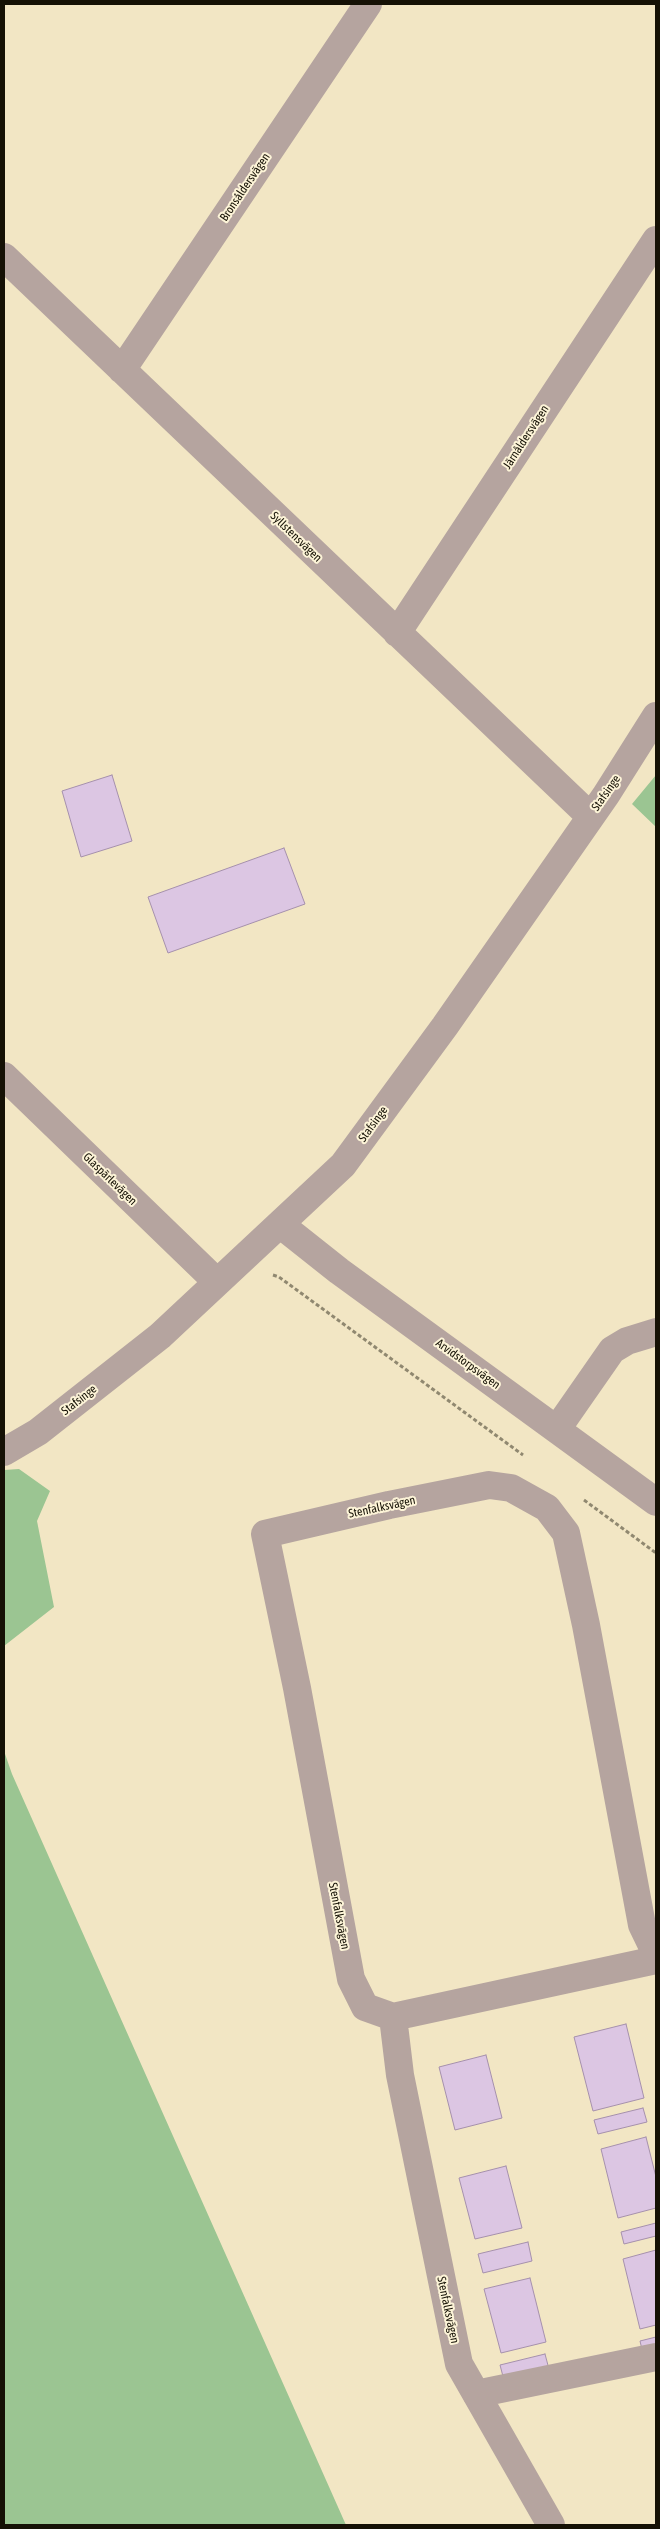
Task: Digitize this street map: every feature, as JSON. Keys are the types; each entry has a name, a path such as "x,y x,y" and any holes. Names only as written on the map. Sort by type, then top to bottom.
{"street":[{"name":"Bronsåldersvägen","path":"122,370 368,4"},
{"name":"Järnåldersvägen","path":"397,633 656,240"},
{"name":"Syllstensvägen","path":"4,257 590,816"},
{"name":"Stafsinge","path":"4,1452 38,1432 160,1336 238,1262 281,1225 343,1165 445,1026 606,795 656,716"},
{"name":"Glaspärlevägen","path":"4,1076 217,1282"},
{"name":"Arvidstorpsvägen","path":"281,1225 339,1271 656,1502"},
{"path":"557,1429 612,1350 627,1341 656,1332"},
{"name":"Stenfalksvägen","path":"656,1954 642,1926 586,1625 566,1533 547,1508 511,1488 489,1486 389,1505 265,1534 297,1688 351,1979 365,2007 393,2016 656,1960"},
{"name":"Stenfalksvägen","path":"393,2016 400,2075 459,2364 551,2525"},
{"path":"476,2394 656,2357"}],"path":[{"path":"238,1262 279,1277 524,1456"},
{"path":"579,1497 656,1554"}],"green space":[{"path":"656,775 656,827 632,804"},
{"path":"19,1469 50,1491 37,1521 54,1607 4,1646 4,1470"},
{"path":"4,1751 12,1774 346,2525 4,2525"}],"building":[{"path":"112,775 132,841 81,857 62,791"},
{"path":"284,848 305,904 168,953 148,897"},
{"path":"626,2024 644,2098 593,2111 574,2037"},
{"path":"486,2055 502,2118 455,2130 439,2067"},
{"path":"643,2108 647,2122 598,2134 594,2120"},
{"path":"646,2137 656,2177 656,2208 618,2218 601,2149"},
{"path":"506,2166 522,2228 475,2239 459,2178"},
{"path":"656,2223 656,2236 624,2244 621,2232"},
{"path":"528,2242 532,2261 483,2273 478,2254"},
{"path":"656,2250 656,2325 640,2329 623,2259"},
{"path":"530,2278 546,2342 501,2353 484,2289"},
{"path":"656,2337 656,2355 644,2358 640,2341"},
{"path":"545,2354 550,2373 505,2384 500,2365"}]}
